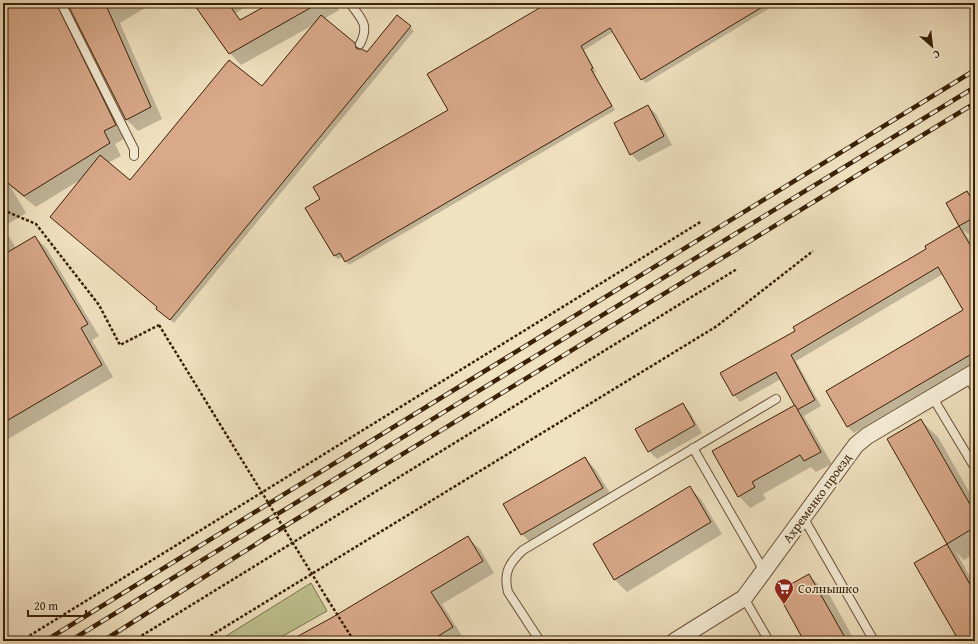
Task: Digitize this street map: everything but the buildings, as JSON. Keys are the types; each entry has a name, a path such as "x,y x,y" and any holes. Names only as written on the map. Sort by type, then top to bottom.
{"street":[{"name":"Ахременко проезд","path":"675,641 744,598 856,445 867,436 932,398 973,380"}],"lane":[{"path":"61,3 134,149 134,156"},
{"path":"350,3 365,26 364,35 360,44"},
{"path":"932,398 974,468"},
{"path":"540,641 508,592 506,577 511,563 516,557 523,550 776,399"},
{"path":"693,448 764,570"},
{"path":"803,517 874,641"},
{"path":"744,598 769,641"}],"path":[{"path":"3,210 36,224 99,305 120,345 159,325 354,641"},
{"path":"220,518 702,221"},
{"path":"202,641 717,326 813,252"},
{"path":"133,641 737,269"},
{"path":"21,641 262,492"},
{"path":"251,568 293,543"}],"green space":[{"path":"311,583 327,611 274,641 218,641"}],"railway":[{"path":"45,641 975,70"},
{"path":"70,641 975,87"},
{"path":"103,641 264,539 975,103"}],"place":[{"name":"Солнышко","path":"784,605"}]}
